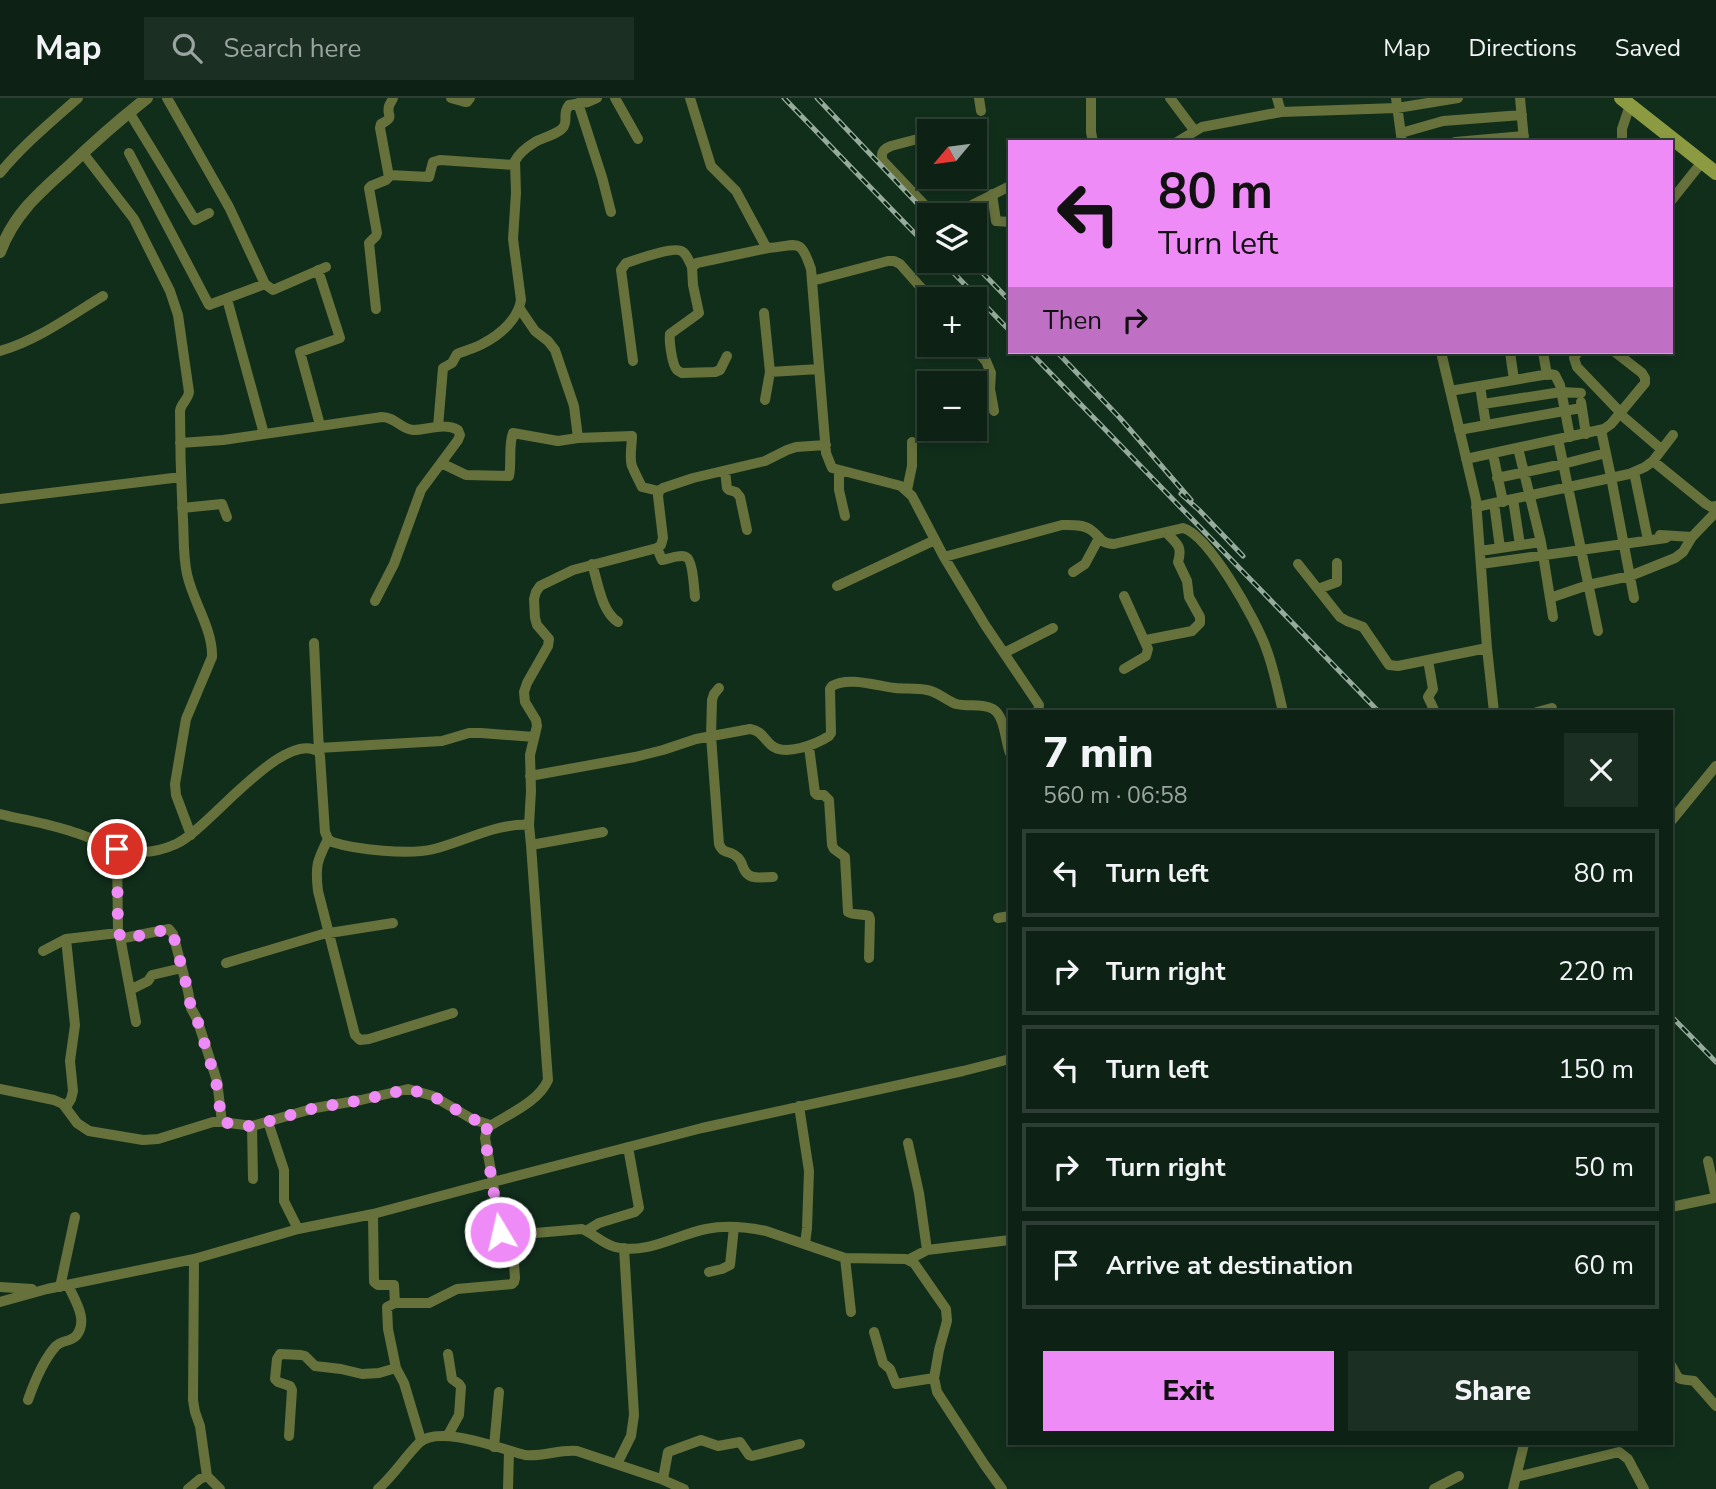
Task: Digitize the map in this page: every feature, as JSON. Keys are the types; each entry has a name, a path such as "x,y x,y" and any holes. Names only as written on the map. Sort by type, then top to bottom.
{"main road":[{"path":"1625,102 1716,173"}],"street":[{"path":"0,173 38,132 78,98"},
{"path":"0,252 6,235 33,199 147,98"},
{"path":"167,98 229,207 265,284 273,290 322,269 340,338 300,352 320,425"},
{"path":"451,98 464,102 470,98"},
{"path":"438,427 443,368 452,363 457,354 486,343 508,325 520,309 513,239 516,194 514,165 517,156 529,146 562,129 566,108 597,98"},
{"path":"615,98 638,139"},
{"path":"690,98 711,166 736,191 768,248"},
{"path":"978,98 981,110"},
{"path":"1091,98 1093,140"},
{"path":"1170,98 1194,130"},
{"path":"1277,98 1281,112"},
{"path":"1180,140 1202,127 1281,112 1458,98"},
{"path":"1501,140 1524,139 1520,98"},
{"path":"376,309 369,243 377,233 369,188 388,179 380,128 381,124 389,120 389,106 396,99"},
{"path":"1622,140 1625,102"},
{"path":"578,103 611,212"},
{"path":"1396,103 1401,137 1443,121 1522,115"},
{"path":"129,112 195,220 209,214"},
{"path":"917,139 885,148 881,157 923,203"},
{"path":"83,153 134,219 170,291 178,315 189,392 181,407 180,443 187,574 212,646 212,657 186,719 174,784 191,835"},
{"path":"129,153 209,305 265,284"},
{"path":"389,175 429,177 433,162 440,160 514,165"},
{"path":"1673,198 1702,162"},
{"path":"975,203 1008,187"},
{"path":"992,194 996,221 1008,222"},
{"path":"692,267 697,263 793,244 805,251 811,269 828,461 832,468 839,471 893,483 912,496 944,557 1039,705 1038,710"},
{"path":"634,361 622,267 639,259 679,250 684,253 692,267 699,313 670,334 675,367 682,373 715,372 720,370 727,356"},
{"path":"812,281 894,261 920,287"},
{"path":"0,351 30,340 103,296"},
{"path":"227,299 264,434"},
{"path":"520,309 536,331 555,350 574,406 578,438"},
{"path":"764,313 770,372 765,400"},
{"path":"1441,354 1476,507 1494,710"},
{"path":"1510,354 1514,380"},
{"path":"1544,354 1547,375"},
{"path":"1577,354 1574,362 1591,382 1619,413 1661,449"},
{"path":"1466,459 1586,434 1611,424 1644,383 1645,378 1618,354"},
{"path":"982,357 991,373 990,389 995,411"},
{"path":"770,372 819,369"},
{"path":"1450,391 1547,375 1558,378 1565,411 1563,464 1598,631"},
{"path":"1586,434 1581,393 1591,382"},
{"path":"1497,383 1503,422"},
{"path":"1480,386 1486,425"},
{"path":"1483,404 1561,392 1581,393"},
{"path":"1459,430 1581,408"},
{"path":"180,443 223,440 382,417 389,417 412,430 438,427 454,427 458,430 460,435 421,490 394,564 375,601"},
{"path":"1601,430 1634,598"},
{"path":"441,463 466,475 509,476 510,440 513,433 558,441 632,436 632,466 639,482 642,487 659,491 693,478 765,461 796,447 826,445"},
{"path":"1476,507 1634,472 1653,461 1673,435"},
{"path":"906,490 912,466 912,442"},
{"path":"1518,448 1544,556 1553,617"},
{"path":"1497,478 1606,453"},
{"path":"1493,454 1503,502 1520,545"},
{"path":"1550,598 1588,585 1630,576 1684,552 1692,537 1716,508 1706,504 1653,461"},
{"path":"725,471 727,488 740,496 747,530"},
{"path":"839,471 839,490 845,516"},
{"path":"1634,472 1648,537"},
{"path":"0,499 181,477"},
{"path":"659,491 663,538 661,545 573,570 545,582 534,598 537,625 549,639 524,692 525,702 537,726 530,755 528,825 548,1080 543,1089 518,1110 487,1128 485,1138 500,1232 512,1235 573,1229 586,1231 606,1244 639,1248 704,1229 734,1227 766,1231 845,1258 906,1259 914,1263 946,1309 947,1321 934,1378 937,1392 1002,1489"},
{"path":"1500,548 1503,502"},
{"path":"182,508 222,504 228,517"},
{"path":"944,557 1062,525 1090,529 1105,543 1114,544 1183,528 1190,530 1199,538 1246,604 1267,649 1282,710"},
{"path":"1146,640 1192,631 1200,624 1200,617 1189,597 1187,581 1178,562 1180,548 1166,532"},
{"path":"1648,537 1666,538"},
{"path":"1481,564 1544,556 1648,537 1692,537"},
{"path":"1073,572 1085,564 1099,538"},
{"path":"837,586 935,540"},
{"path":"1480,551 1541,542"},
{"path":"657,548 662,560 683,556 688,558 695,597"},
{"path":"1318,589 1337,582 1337,563"},
{"path":"592,564 605,606 618,622"},
{"path":"1298,564 1343,620 1363,627 1389,665 1398,666 1487,648"},
{"path":"1124,596 1148,649 1146,656 1124,669"},
{"path":"1004,653 1053,628"},
{"path":"314,643 318,750 325,832 328,839 338,844 367,849 425,851 509,825 528,825"},
{"path":"1428,660 1433,691 1427,696 1434,710"},
{"path":"530,776 635,757 696,738 750,729 764,734 775,748 782,750 809,747 831,733 830,689 834,683 840,682 928,690 955,703 992,708 1007,729 1008,749"},
{"path":"719,688 712,700 710,737 721,849 737,856 749,876 773,877"},
{"path":"1544,710 1552,708"},
{"path":"0,814 73,832 117,849 144,853 175,845 191,835 269,764 304,748 318,750 442,741 469,733 534,737"},
{"path":"809,747 815,793 824,795 829,800 832,845 845,857 848,912 866,914 870,919 869,958"},
{"path":"1673,819 1716,766"},
{"path":"531,845 603,832"},
{"path":"328,839 317,861 318,891 355,1035 360,1040 369,1040 453,1013"},
{"path":"117,849 119,935 136,1022"},
{"path":"998,918 1008,916"},
{"path":"226,963 329,932 393,923"},
{"path":"43,951 66,939 119,935 128,939 169,929 173,934 191,1008 197,1019 216,1081 222,1122"},
{"path":"66,939 75,1025 71,1061 73,1091 66,1107"},
{"path":"130,990 148,981 152,975 182,968"},
{"path":"0,1302 47,1289 194,1259 299,1229 373,1214 628,1147 1008,1060"},
{"path":"0,1089 63,1104 76,1123 89,1131 143,1140 158,1139 213,1122 252,1126 315,1108 408,1089 433,1096 472,1119 490,1125"},
{"path":"799,1106 809,1171 805,1244"},
{"path":"268,1122 284,1170 284,1201 299,1229"},
{"path":"252,1126 253,1179"},
{"path":"908,1143 919,1193 927,1251"},
{"path":"586,1231 599,1223 635,1212 639,1208 628,1147"},
{"path":"1673,1207 1714,1198 1708,1161"},
{"path":"373,1214 374,1282 378,1285 394,1285 395,1303"},
{"path":"28,1400 37,1378 57,1345 75,1336 82,1324 82,1316 64,1286 75,1217"},
{"path":"709,1272 730,1265 734,1227"},
{"path":"421,1440 404,1383 396,1368 386,1309 388,1305 395,1303 429,1303 457,1289 512,1284 515,1278 512,1235"},
{"path":"908,1260 927,1251 1008,1240"},
{"path":"617,1464 631,1436 634,1415 624,1248"},
{"path":"845,1258 851,1312"},
{"path":"194,1259 193,1400 200,1422 208,1476 220,1489"},
{"path":"0,1287 47,1289"},
{"path":"874,1332 883,1363 896,1384 934,1378"},
{"path":"289,1436 292,1390 290,1386 275,1379 280,1354 301,1355 315,1366 341,1368 362,1374 396,1368"},
{"path":"448,1354 452,1379 461,1387 459,1415 448,1435"},
{"path":"1673,1368 1679,1379 1694,1381 1716,1406"},
{"path":"494,1447 499,1392"},
{"path":"378,1489 421,1440 448,1435 531,1456 578,1451 663,1479 684,1489"},
{"path":"663,1479 667,1452 701,1440 718,1446 740,1443 752,1456 800,1444"},
{"path":"1513,1489 1524,1445"},
{"path":"508,1489 509,1451"},
{"path":"1516,1476 1619,1452 1628,1459 1644,1489"},
{"path":"188,1489 208,1476"},
{"path":"392,1476 397,1489"},
{"path":"1434,1489 1459,1476"}],"railway":[{"path":"784,98 917,236"},
{"path":"817,98 917,203"},
{"path":"954,273 1008,329"},
{"path":"983,273 1008,299"},
{"path":"1032,354 1377,710"},
{"path":"1059,354 1120,418 1191,500"},
{"path":"1181,494 1243,556"},
{"path":"1673,1018 1716,1062"}],"route":[{"path":"117,849 118,933 124,939 169,929 173,934 191,1008 197,1019 216,1081 222,1122 252,1126 315,1108 408,1089 433,1096 472,1119 490,1125 485,1132 485,1138 500,1232"}]}
